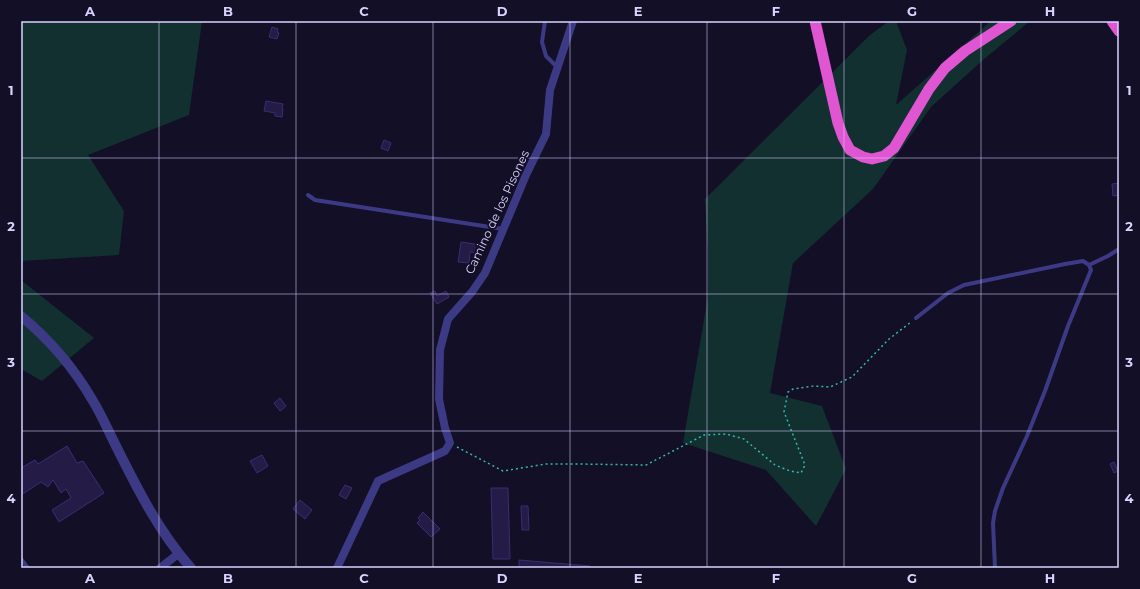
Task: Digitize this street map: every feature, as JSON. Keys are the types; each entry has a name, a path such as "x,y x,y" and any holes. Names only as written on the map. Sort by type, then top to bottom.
{"highway":[{"path":"815,21 838,123 843,137 850,150 863,157 872,159 884,156 894,148 929,89 945,68 965,51 1012,21"},
{"path":"1112,21 1119,31"}],"street":[{"name":"Camino de los Pisones","path":"450,443 445,428 439,399 440,350 448,319 472,292 485,273 526,176 546,134 550,90 573,21"},
{"path":"21,316 35,327 62,355 93,401 157,523 178,554 191,568"},
{"path":"337,568 378,481 445,451 450,443"},
{"path":"160,568 178,554"}],"lane":[{"path":"545,21 542,42 546,56 557,68"},
{"path":"308,195 315,200 503,230"},
{"path":"1089,265 1108,256 1119,248"},
{"path":"916,318 948,293 964,285 1083,261 1089,265 1091,270 1068,326 1045,391 1027,436 1003,488 995,511 993,523 995,568"},
{"path":"21,559 28,568"}],"path":[{"path":"450,443 503,472 546,464 646,466 704,436 726,434 744,439 775,465 790,471 801,473 805,465 784,412 788,392 793,389 814,386 830,387 852,377 889,339 916,318"}],"green space":[{"path":"21,21 202,21 189,115 88,155 124,211 119,255 21,261"},
{"path":"889,21 896,21 907,50 896,105 991,21 1030,21 983,60 931,107 873,189 793,263 770,393 822,406 846,469 816,526 766,470 683,443 708,296 708,254 705,199 870,35"},
{"path":"21,280 94,338 42,381 21,369"}],"building":[{"path":"272,27 278,29 277,32 279,33 277,39 269,37"},
{"path":"266,101 283,104 282,117 275,116 275,113 264,111"},
{"path":"384,140 391,143 388,151 381,148"},
{"path":"1119,183 1119,195 1113,196 1112,184"},
{"path":"461,242 481,245 480,253 470,252 469,263 458,262"},
{"path":"435,291 437,296 446,291 449,297 437,304 430,293"},
{"path":"280,398 286,406 280,411 274,403"},
{"path":"67,446 77,463 83,461 104,493 59,522 52,510 71,498 66,489 61,493 53,480 48,487 41,482 21,495 21,468 35,460 38,464"},
{"path":"262,455 268,466 257,473 250,461"},
{"path":"1114,462 1118,471 1114,473 1110,464"},
{"path":"345,485 352,488 346,499 339,495"},
{"path":"491,488 508,488 510,559 493,559"},
{"path":"300,500 312,510 305,519 293,509"},
{"path":"521,506 528,506 529,530 522,530"},
{"path":"423,512 440,529 431,537 417,523 420,520 418,518"},
{"path":"519,560 590,566 590,568 519,568"}]}
